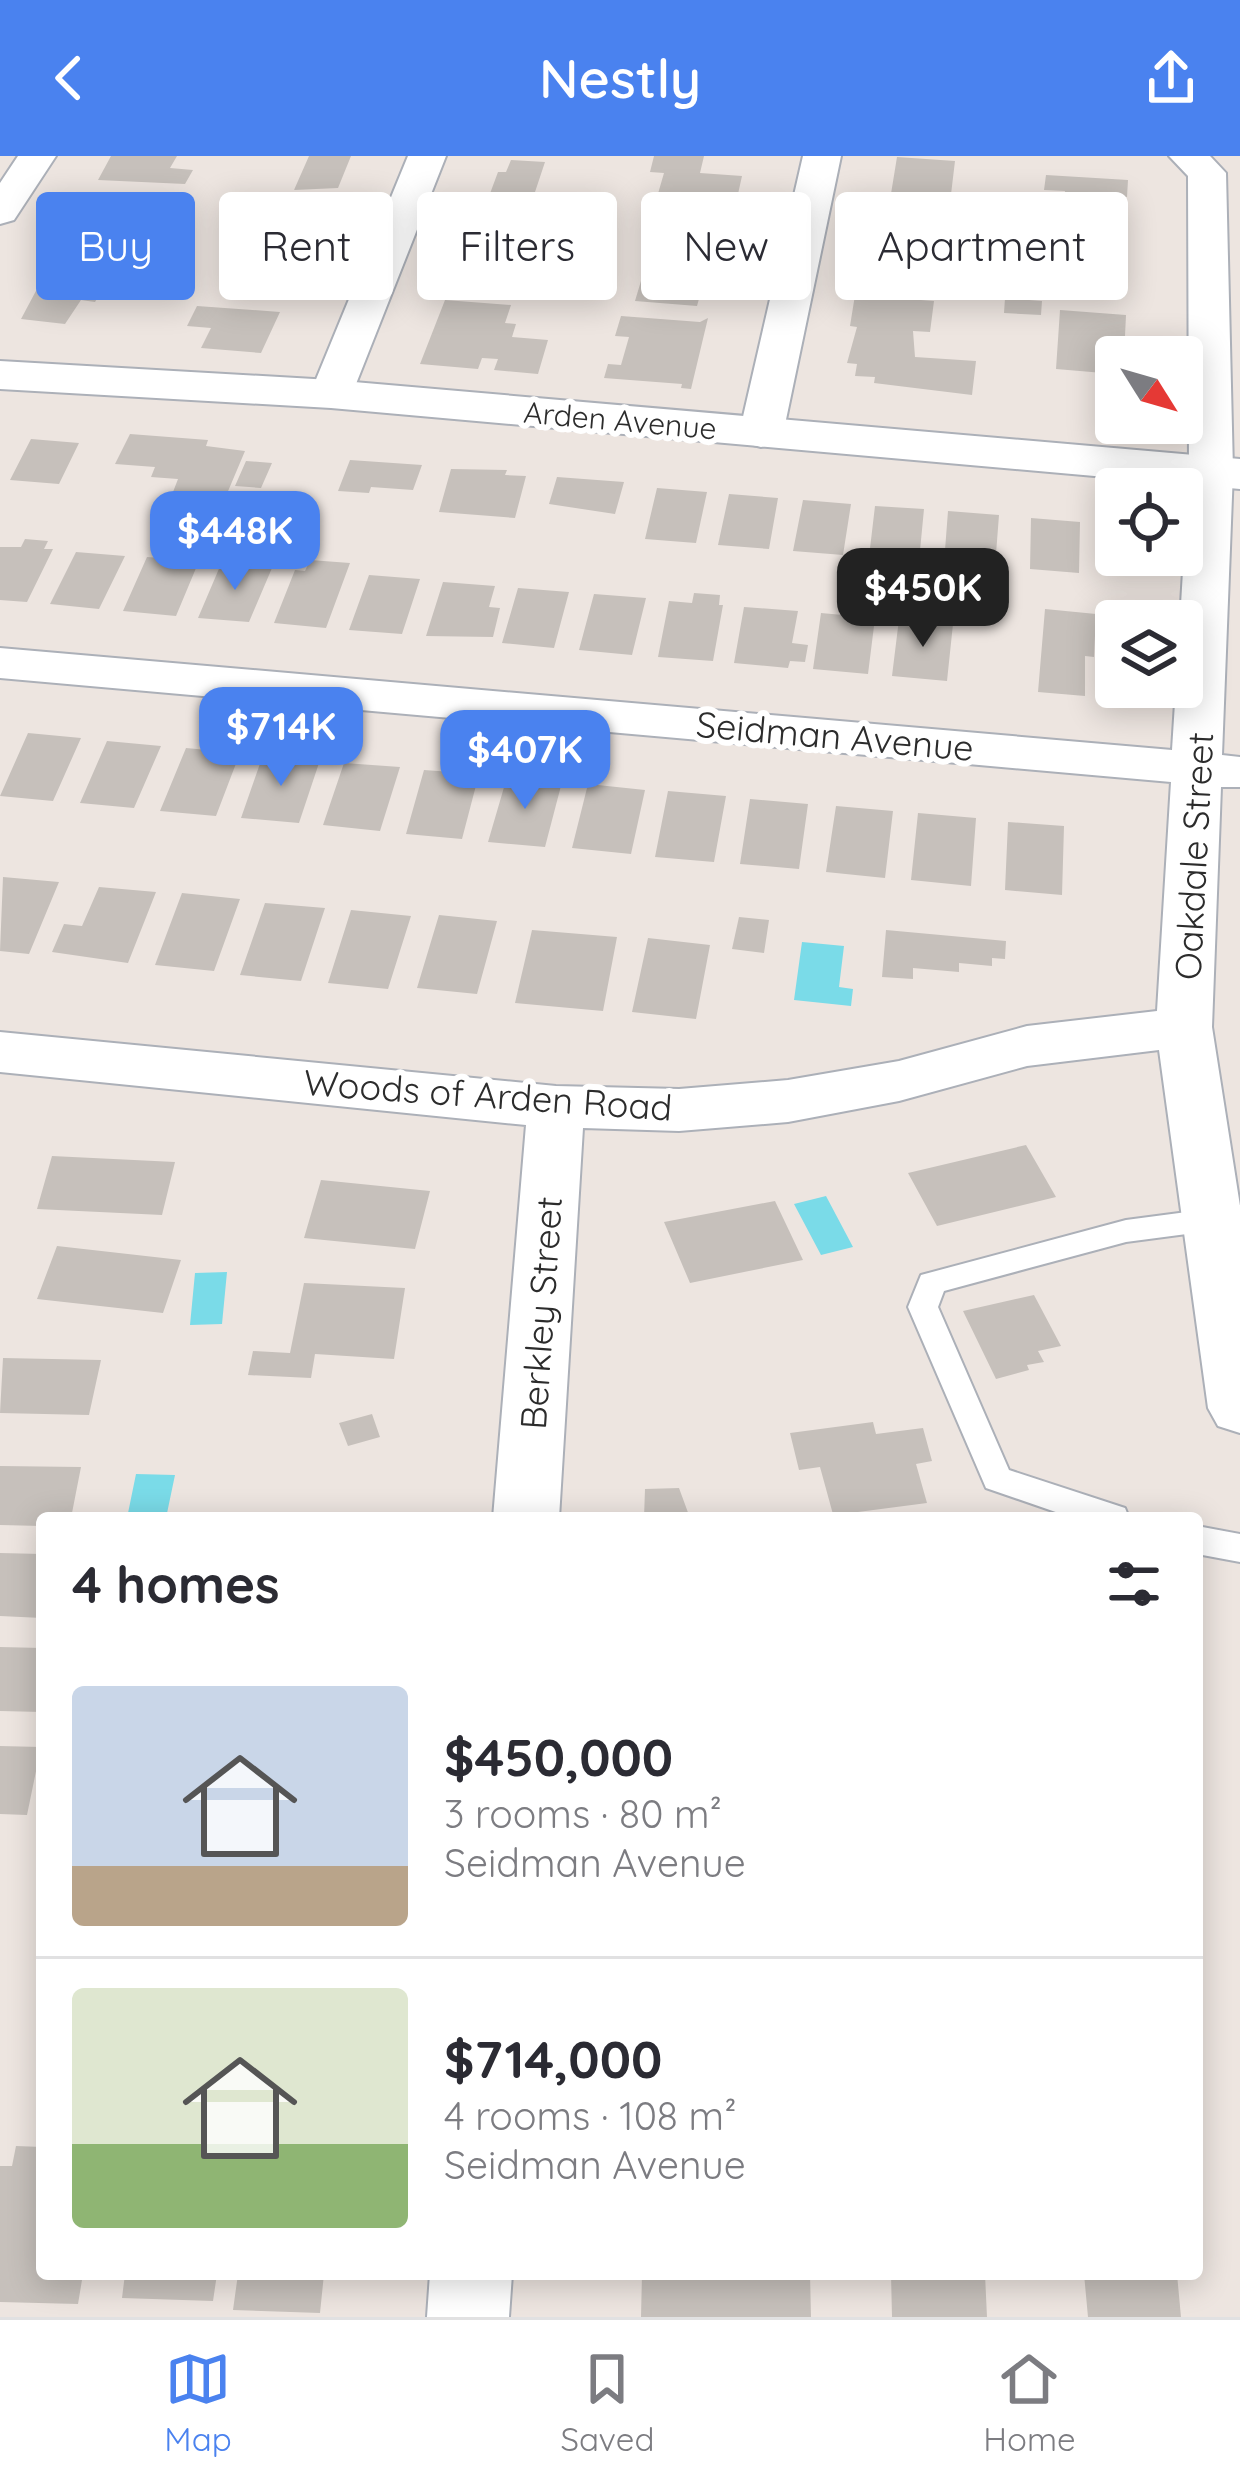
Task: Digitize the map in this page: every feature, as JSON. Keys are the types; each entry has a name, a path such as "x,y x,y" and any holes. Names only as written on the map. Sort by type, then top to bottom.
{"street":[{"path":"0,212 37,156"},
{"path":"331,394 427,156"},
{"path":"761,434 822,156"},
{"name":"Oakdale Street","path":"1192,158 1208,173 1225,472 1220,770 1184,1027 1227,1216 1240,1408"},
{"name":"Arden Avenue","path":"0,375 331,394 1225,472"},
{"name":"Seidman Avenue","path":"0,663 1220,770"},
{"name":"Woods of Arden Road","path":"0,1052 556,1107 679,1110 788,1101 899,1081 1027,1046 1184,1027"},
{"name":"Berkley Street","path":"526,1512 556,1107"},
{"path":"468,2317 471,2280"}],"lane":[{"path":"1096,1512 997,1478 923,1307 932,1283 1227,1216"},
{"path":"1203,1541 1240,1548"}],"water":[{"path":"802,942 844,946 839,987 853,989 851,1006 794,1000"},
{"path":"826,1196 853,1247 821,1255 794,1204"},
{"path":"227,1272 222,1324 190,1325 195,1273"},
{"path":"136,1474 175,1475 167,1512 128,1512"}],"building":[{"path":"111,156 177,156 170,168 193,170 185,184 98,180"},
{"path":"309,156 351,156 338,188 294,190"},
{"path":"654,156 704,156 700,173 742,176 738,192 658,192 664,173 650,172"},
{"path":"897,157 955,161 951,192 891,192"},
{"path":"511,160 545,162 535,192 491,192 498,172 506,172"},
{"path":"1046,175 1128,180 1127,192 1044,190"},
{"path":"641,281 641,300 699,300 697,306 635,301"},
{"path":"36,291 36,300 81,300 65,324 21,319"},
{"path":"445,300 511,305 505,323 516,324 512,337 548,340 538,374 494,370 498,359 482,358 478,369 420,364"},
{"path":"854,300 934,301 930,332 913,331 915,357 976,361 972,395 874,383 875,377 855,376 857,364 847,363 857,327 850,326"},
{"path":"1005,300 1042,301 1041,315 1004,313"},
{"path":"197,306 280,312 261,353 201,348 211,328 187,326"},
{"path":"1060,310 1126,315 1125,336 1095,336 1095,372 1056,369"},
{"path":"621,316 700,322 708,318 691,389 681,388 682,384 604,378 608,364 621,365 629,337 615,336"},
{"path":"130,434 208,440 206,446 245,451 226,496 173,492 178,479 151,477 155,467 115,464"},
{"path":"31,439 79,443 59,484 10,480"},
{"path":"350,460 422,465 413,490 338,491"},
{"path":"246,461 272,463 261,488 235,486"},
{"path":"451,469 507,470 505,475 526,476 515,518 439,512"},
{"path":"557,477 624,482 615,514 549,504"},
{"path":"657,488 707,492 696,543 645,539"},
{"path":"729,494 778,498 769,549 718,545"},
{"path":"803,500 851,504 843,555 793,551"},
{"path":"875,506 924,509 919,561 869,557"},
{"path":"948,511 999,515 995,567 944,563"},
{"path":"1031,518 1080,522 1079,573 1030,569"},
{"path":"25,539 48,541 44,549 53,549 27,602 0,600 0,547 21,547"},
{"path":"76,552 125,556 99,609 50,604"},
{"path":"147,557 199,561 176,616 123,611"},
{"path":"310,560 350,563 326,628 274,623 295,570 305,571"},
{"path":"221,564 272,568 249,622 198,618"},
{"path":"369,575 420,579 402,634 349,630"},
{"path":"443,582 495,586 489,607 500,608 493,637 426,636"},
{"path":"518,588 569,592 554,648 502,643"},
{"path":"694,593 720,595 719,605 723,605 713,661 658,657 669,601 692,603"},
{"path":"594,594 646,598 632,655 579,650"},
{"path":"744,607 798,611 792,643 808,645 805,662 790,661 788,668 734,663"},
{"path":"1045,609 1095,614 1094,657 1085,656 1085,696 1038,692"},
{"path":"821,613 875,618 868,674 813,669"},
{"path":"899,619 953,624 947,681 892,676"},
{"path":"28,733 81,738 53,801 0,796"},
{"path":"107,741 161,746 134,808 80,803"},
{"path":"186,748 240,753 216,816 160,811"},
{"path":"263,755 320,760 299,823 241,818"},
{"path":"344,763 400,767 380,831 323,825"},
{"path":"424,770 479,774 462,839 406,834"},
{"path":"507,777 562,782 545,847 488,842"},
{"path":"588,784 645,790 631,854 572,848"},
{"path":"668,791 726,796 714,862 655,857"},
{"path":"750,799 808,804 799,869 740,864"},
{"path":"836,806 893,811 885,878 826,872"},
{"path":"918,813 976,818 971,886 911,880"},
{"path":"1008,822 1064,826 1062,895 1005,890"},
{"path":"3,877 59,882 29,954 0,951"},
{"path":"99,887 156,892 128,963 52,952 64,924 82,926"},
{"path":"182,893 240,899 214,971 155,965"},
{"path":"265,903 325,908 301,981 240,975"},
{"path":"351,910 411,916 388,989 328,983"},
{"path":"439,915 497,921 477,994 417,988"},
{"path":"739,917 769,920 764,953 732,949"},
{"path":"532,930 617,937 603,1011 515,1003"},
{"path":"886,930 1006,941 1005,959 992,958 992,966 959,963 959,972 913,968 913,979 882,977"},
{"path":"648,938 710,945 696,1019 632,1012"},
{"path":"1026,1145 1056,1197 937,1226 908,1173"},
{"path":"52,1156 175,1162 162,1215 37,1209"},
{"path":"321,1180 430,1191 415,1249 304,1238"},
{"path":"775,1201 803,1260 690,1283 664,1222"},
{"path":"57,1246 181,1260 163,1313 37,1299"},
{"path":"304,1283 405,1288 394,1359 315,1354 311,1378 248,1375 253,1351 290,1353"},
{"path":"1034,1295 1061,1346 1038,1351 1044,1362 1027,1365 1029,1370 996,1379 963,1311"},
{"path":"3,1358 101,1360 89,1415 0,1413"},
{"path":"372,1414 380,1437 348,1446 339,1423"},
{"path":"873,1422 876,1434 923,1428 932,1461 916,1464 927,1503 832,1512 820,1467 799,1470 790,1433"},
{"path":"0,1466 81,1467 72,1512 36,1512 36,1526 0,1525"},
{"path":"679,1488 688,1512 644,1512 645,1489"},
{"path":"0,1553 36,1554 36,1618 0,1616"},
{"path":"0,1647 36,1648 36,1712 0,1711"},
{"path":"0,1746 36,1747 27,1815 0,1814"},
{"path":"16,2146 36,2147 36,2280 82,2280 78,2304 0,2302 0,2166 12,2166"},
{"path":"124,2280 216,2280 213,2301 122,2298"},
{"path":"237,2280 323,2280 320,2313 233,2310"},
{"path":"642,2280 810,2280 811,2317 641,2317"},
{"path":"891,2280 985,2280 987,2317 892,2317"},
{"path":"1085,2280 1178,2280 1181,2317 1088,2317"}]}
